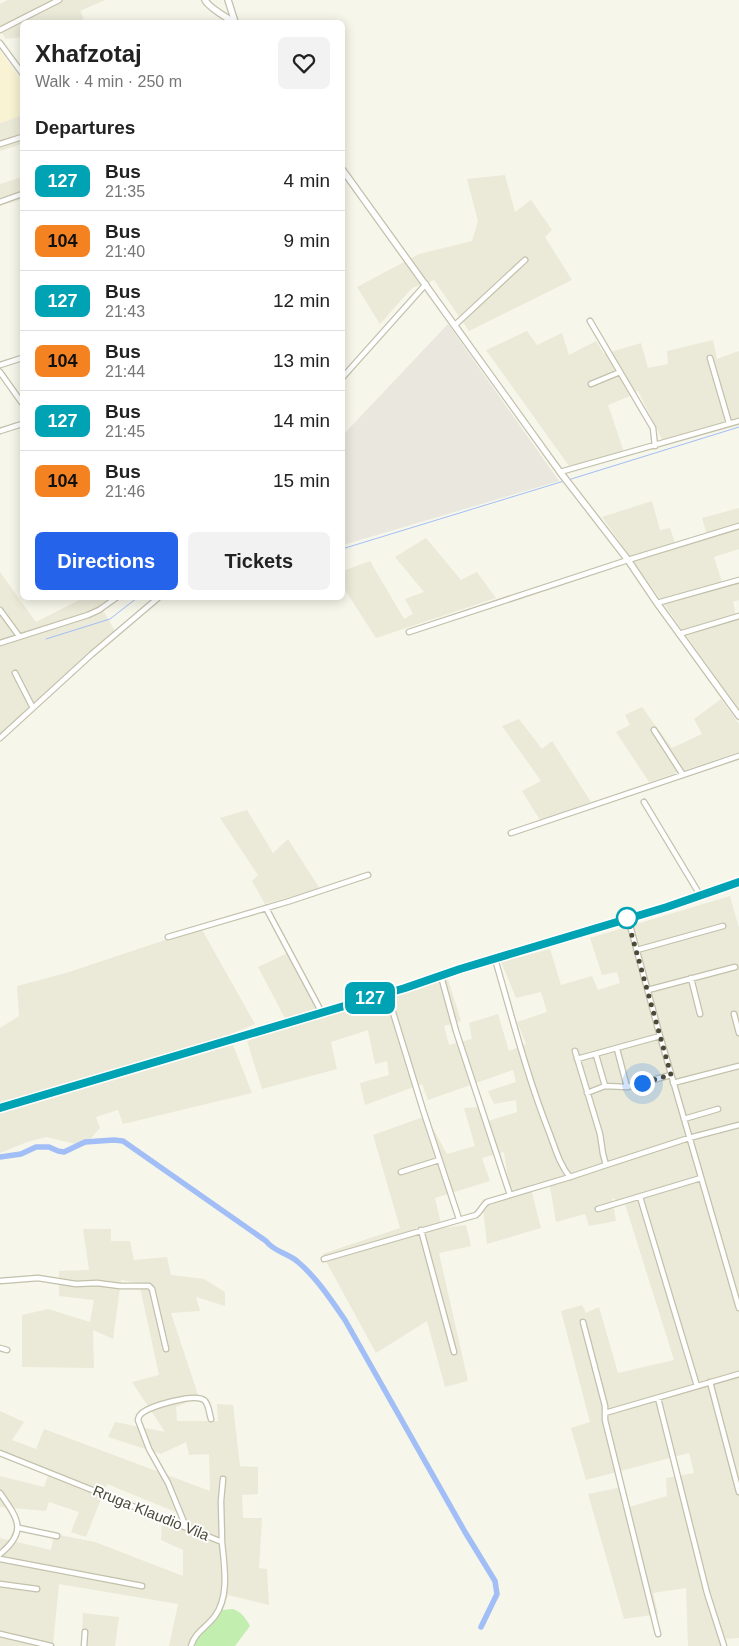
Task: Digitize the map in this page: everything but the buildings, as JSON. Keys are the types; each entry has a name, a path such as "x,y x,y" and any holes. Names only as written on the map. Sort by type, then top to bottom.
{"main road":[{"path":"0,1108 574,936 739,882"}],"street":[{"path":"0,30 59,0"},
{"path":"205,0 208,6 216,9 231,20"},
{"path":"216,9 221,8 228,0"},
{"path":"228,0 233,20"},
{"path":"0,43 20,70"},
{"path":"0,144 20,138"},
{"path":"345,173 564,478 628,560 739,716"},
{"path":"0,202 20,195"},
{"path":"455,325 525,260"},
{"path":"345,375 426,284"},
{"path":"590,321 653,428 655,446"},
{"path":"710,358 729,423"},
{"path":"0,365 20,359"},
{"path":"0,372 20,400"},
{"path":"591,384 620,372"},
{"path":"564,478 655,446 739,421"},
{"path":"0,431 20,425"},
{"path":"409,632 628,560 739,526"},
{"path":"657,603 739,580"},
{"path":"0,643 88,615 113,600"},
{"path":"0,738 92,654 156,600"},
{"path":"0,610 19,636"},
{"path":"679,634 739,616"},
{"path":"15,673 33,708"},
{"path":"654,730 683,775"},
{"path":"511,833 739,756"},
{"path":"644,802 700,896"},
{"path":"168,937 368,875"},
{"path":"266,908 322,1013"},
{"path":"628,918 673,1083 739,1308"},
{"path":"637,950 723,926"},
{"path":"495,959 543,1118 564,1170 570,1177"},
{"path":"648,990 735,967"},
{"path":"440,976 456,1031 510,1195"},
{"path":"691,978 700,1014"},
{"path":"387,993 459,1219"},
{"path":"734,1014 739,1032"},
{"path":"577,1059 660,1036"},
{"path":"616,1049 627,1087"},
{"path":"575,1051 600,1134 606,1164"},
{"path":"596,1055 605,1086"},
{"path":"673,1083 739,1066"},
{"path":"587,1093 605,1086 627,1087 671,1075"},
{"path":"684,1119 718,1108"},
{"path":"324,1259 476,1214 480,1212 486,1202 689,1138 739,1125"},
{"path":"401,1172 439,1160"},
{"path":"598,1209 701,1178"},
{"path":"640,1197 697,1386"},
{"path":"421,1230 454,1352"},
{"path":"0,1280 38,1278 76,1284 96,1283 120,1286 149,1286 152,1289 166,1350"},
{"path":"583,1322 606,1406 604,1420 658,1634"},
{"path":"0,1348 7,1350"},
{"path":"605,1413 739,1374"},
{"path":"710,1382 739,1492"},
{"path":"186,1527 168,1482 149,1449 138,1420 140,1415 147,1411 174,1401 190,1398 204,1400 208,1406 210,1419"},
{"path":"658,1398 707,1593 724,1646"},
{"name":"Rruga Klaudio Vila","path":"0,1453 222,1542 224,1584 222,1605 210,1622 197,1633 191,1646"},
{"path":"222,1542 221,1502 223,1480"},
{"path":"0,1493 15,1516 19,1528 15,1539 0,1554"},
{"path":"19,1528 57,1536"},
{"path":"0,1559 142,1586"},
{"path":"0,1584 37,1589"},
{"path":"84,1646 86,1632"},
{"path":"0,1634 51,1646"}],"shaded area":[{"path":"8,0 105,0 80,11 84,19 81,20 20,20 20,37 6,39 0,31 0,4"},
{"path":"0,51 20,79 20,116 0,123"},
{"path":"20,116 20,145 0,151 0,123"},
{"path":"505,175 515,212 531,200 552,230 545,237 572,280 469,331 434,280 412,288 380,324 357,287 419,254 472,241 478,221 467,179"},
{"path":"20,178 20,200 0,206 0,184"},
{"path":"448,324 559,481 345,544 345,433"},
{"path":"527,331 537,345 562,333 569,355 596,341 604,354 641,343 648,368 668,364 667,351 713,340 717,359 739,351 739,418 663,441 638,391 628,393 630,396 608,405 624,452 569,466 486,350"},
{"path":"652,501 660,530 670,528 675,543 707,535 702,518 739,508 739,549 714,557 722,582 739,577 739,600 733,602 736,615 739,614 739,710 602,517"},
{"path":"426,538 461,580 477,572 496,598 376,638 345,590 345,570 370,561 404,619 413,614 405,599 424,592 395,557"},
{"path":"0,572 36,622 79,600 108,600 100,605 115,631 34,702 38,706 0,741"},
{"path":"721,699 739,724 739,752 649,782 616,732 630,725 625,715 642,707 672,748 702,734 694,719"},
{"path":"519,719 542,749 552,741 591,802 540,820 522,791 541,781 502,726"},
{"path":"247,810 273,853 288,839 320,889 265,904 252,881 258,875 220,818"},
{"path":"730,896 739,928 739,1638 726,1639 727,1646 688,1646 686,1588 653,1593 658,1614 624,1619 588,1494 623,1487 629,1507 667,1496 666,1478 694,1473 689,1453 586,1480 571,1428 590,1422 561,1311 582,1305 586,1313 599,1307 618,1373 674,1360 625,1204 612,1198 616,1221 589,1226 585,1214 556,1222 549,1181 530,1185 541,1228 487,1244 482,1200 510,1192 504,1152 482,1158 490,1181 435,1198 442,1228 466,1225 471,1246 439,1253 468,1381 445,1387 427,1321 376,1353 322,1254 400,1228 373,1135 426,1116 447,1154 475,1146 464,1108 481,1107 485,1122 517,1112 516,1100 494,1104 488,1091 516,1082 513,1070 428,1100 422,1084 365,1105 360,1083 389,1075 387,1061 375,1064 368,1030 331,1042 337,1069 262,1089 247,1041 288,1024 258,967 292,951 327,1015 447,976 461,1021 444,1026 449,1045 472,1039 469,1023 498,1014 509,1051 526,1044 517,1022 547,1012 541,992 516,998 501,962 550,949 561,985 592,976 598,990 620,983 617,972 602,975 590,938"},
{"path":"201,928 255,1024 229,1035 252,1093 123,1124 118,1110 96,1117 100,1128 84,1146 46,1137 27,1142 0,1153 0,1028 19,1016 17,986 66,973"},
{"path":"83,1229 111,1229 111,1241 130,1241 134,1260 167,1257 171,1275 204,1279 225,1292 225,1306 196,1297 200,1311 171,1313 199,1398 176,1407 177,1421 218,1421 217,1404 233,1405 240,1466 258,1467 258,1494 242,1495 243,1518 262,1518 259,1568 267,1569 269,1605 228,1595 221,1615 205,1622 201,1646 169,1646 178,1604 59,1584 53,1645 55,1646 0,1646 0,1538 51,1550 54,1534 95,1542 183,1576 183,1550 161,1540 162,1521 183,1526 183,1515 107,1484 86,1537 71,1532 79,1512 49,1502 46,1511 0,1507 0,1476 44,1487 48,1476 0,1457 0,1411 24,1422 12,1440 36,1449 44,1429 210,1491 209,1454 189,1455 186,1442 161,1454 108,1437 115,1422 165,1432 132,1382 159,1375 139,1283 121,1280 113,1339 93,1330 94,1368 22,1367 22,1315 48,1309 90,1322 94,1300 59,1296 59,1271 89,1270"},
{"path":"83,1613 119,1617 115,1646 81,1646"}],"green space":[{"path":"233,1609 247,1620 250,1626 235,1646 193,1646 194,1636 218,1618 222,1610"}],"waterway":[{"path":"568,480 739,427"},
{"path":"345,548 564,481"},
{"path":"46,639 110,619 134,600"},
{"path":"0,1157 21,1154 36,1147 49,1147 64,1152 85,1142 123,1141 266,1241 273,1248 294,1259 305,1268 345,1320 465,1532 495,1581 497,1594 481,1627"}],"bus line":[{"name":"127","path":"0,1108 405,988 460,969 667,907 739,882"}],"route":[{"path":"627,918 671,1075 642,1083"}]}
